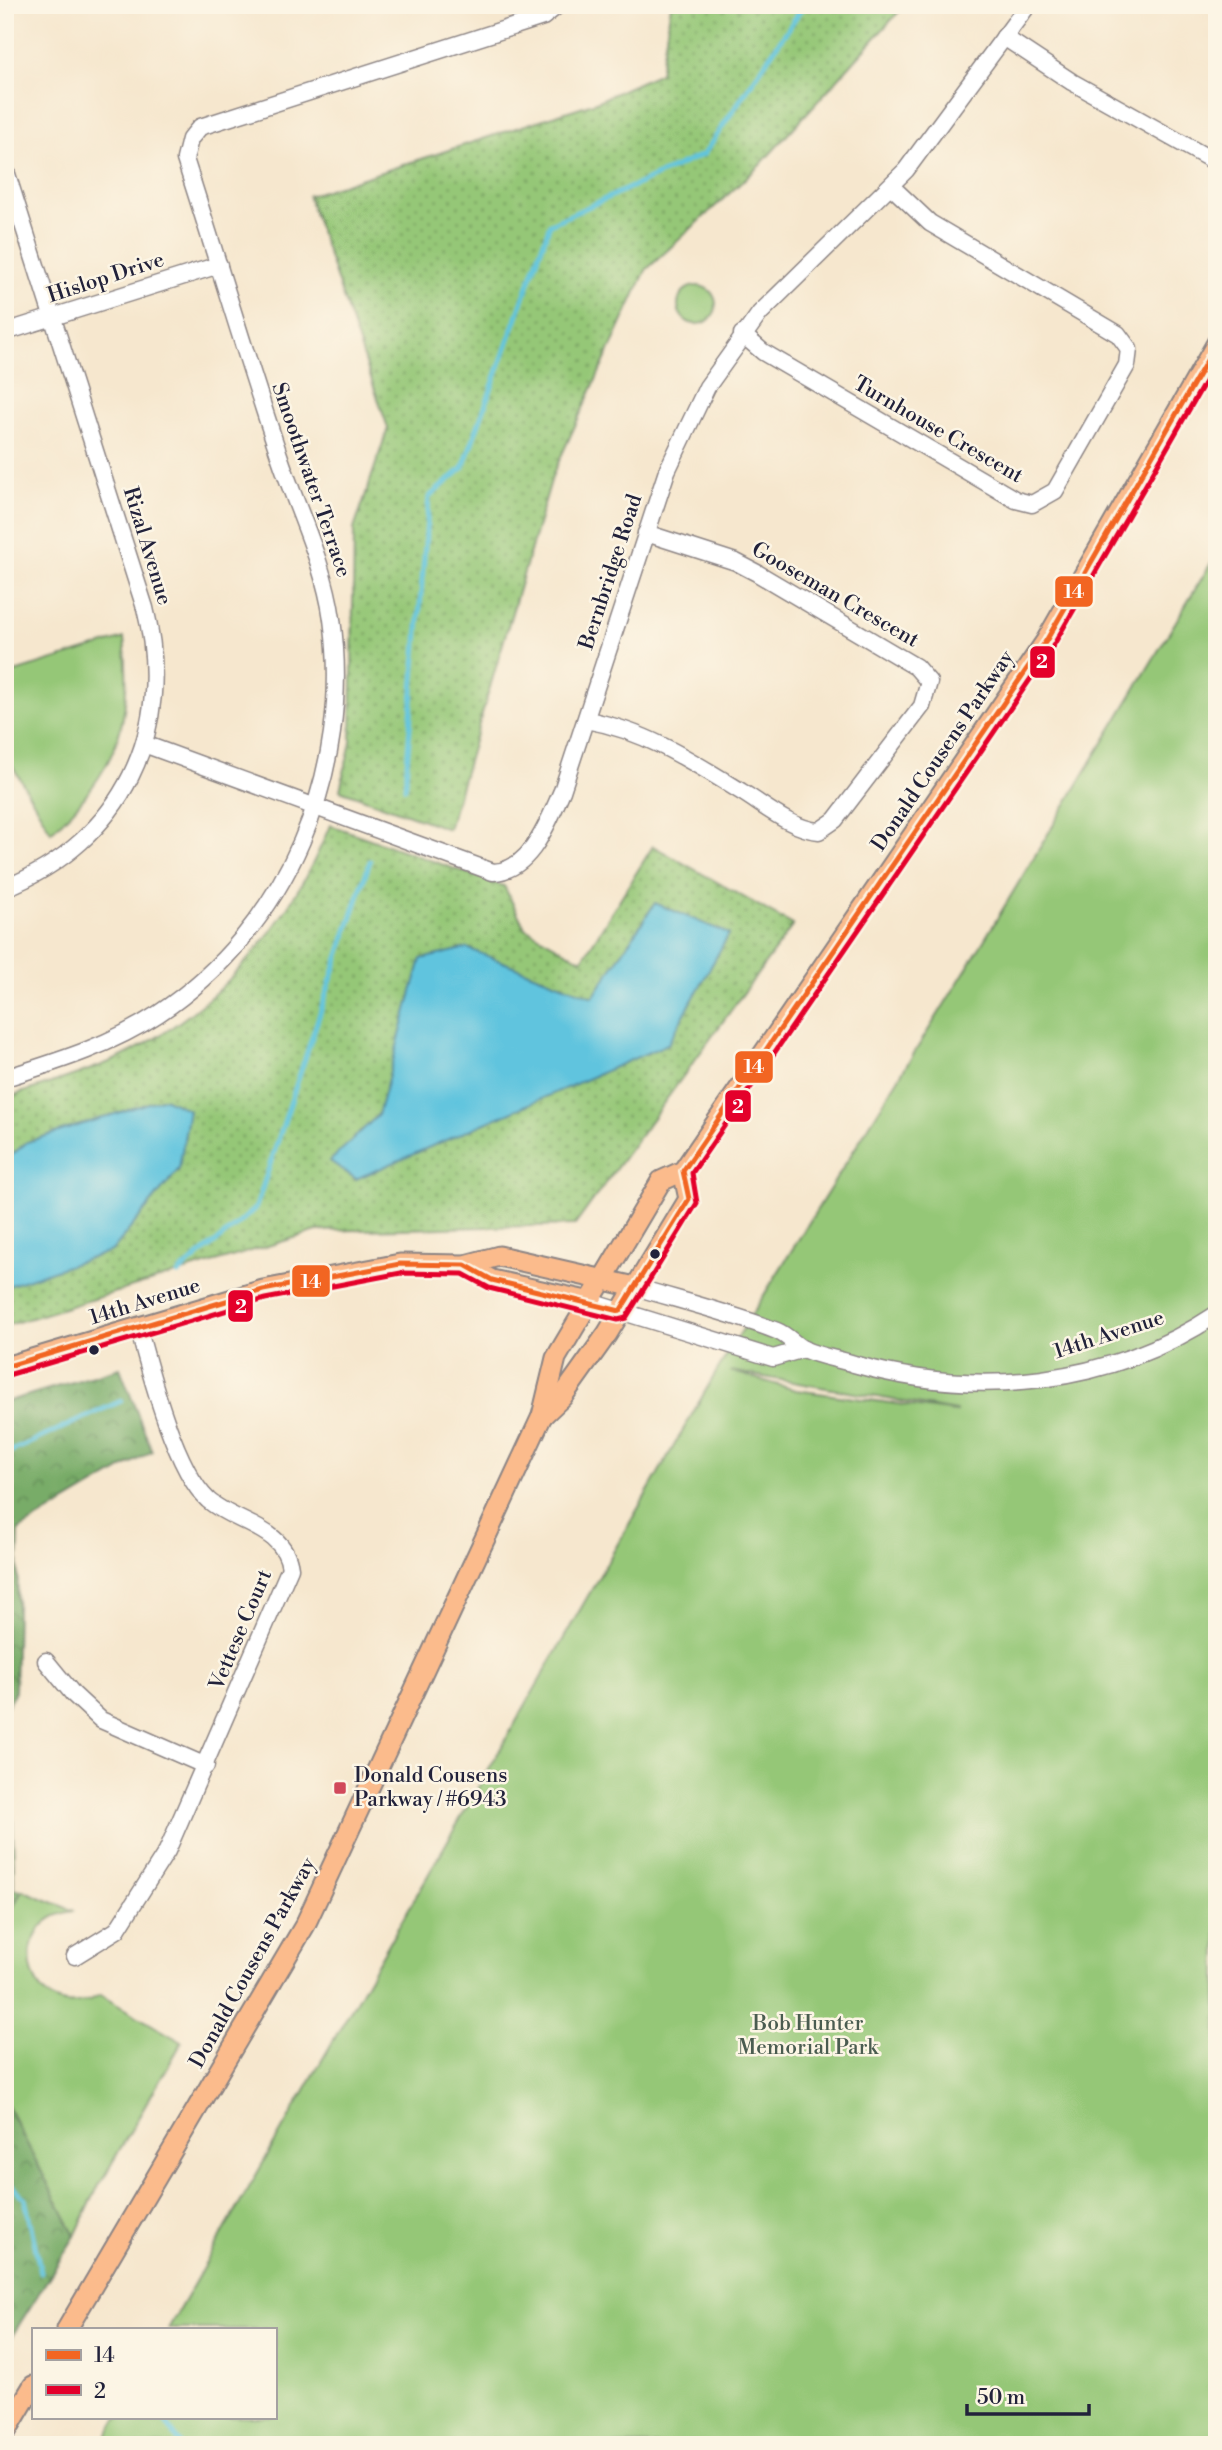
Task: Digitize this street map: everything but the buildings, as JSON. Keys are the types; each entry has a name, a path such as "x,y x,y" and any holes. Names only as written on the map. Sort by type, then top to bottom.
{"main road":[{"name":"Donald Cousens Parkway","path":"68,2328 306,1925 542,1416 556,1358 661,1181 683,1171 1046,641 1217,343"},
{"name":"Donald Cousens Parkway","path":"542,1416 562,1398 689,1199 683,1171"},
{"name":"14th Avenue","path":"5,1367 263,1290 400,1264 465,1265 499,1256 635,1287"},
{"name":"14th Avenue","path":"465,1265 492,1280 591,1302"},
{"path":"5,2433 32,2388"}],"street":[{"name":"Smoothwater Terrace","path":"5,1078 85,1053 118,1037 158,1014 213,970 266,908 300,848 315,807 335,718 337,670 330,603 185,159 190,139 200,127 543,17 558,5"},
{"name":"Bernbridge Road","path":"144,744 493,872 508,872 523,861 547,823 562,791 667,471 689,420 743,334 811,260 892,187 1028,5"},
{"path":"1004,37 1072,82 1217,163"},
{"name":"Rizal Avenue","path":"5,168 150,631 155,685 144,744 124,789 89,834 52,864 5,888"},
{"name":"Turnhouse Crescent","path":"743,334 763,352 1016,500 1032,504 1055,491 1127,365 1129,349 1118,334 930,223 892,187"},
{"name":"Hislop Drive","path":"5,332 219,265"},
{"name":"Gooseman Crescent","path":"586,720 610,724 658,742 793,822 819,831 831,825 922,706 927,694 929,682 916,667 757,573 736,562 646,533"},
{"name":"14th Avenue","path":"635,1287 779,1332 804,1349 887,1373 952,1384 1014,1383 1073,1375 1135,1355 1192,1330 1217,1314"},
{"name":"14th Avenue","path":"591,1302 773,1358 804,1349"},
{"name":"Vettese Court","path":"75,1956 117,1930 172,1841 290,1568 288,1555 279,1541 209,1501 195,1483 170,1427 138,1327"},
{"path":"46,1661 73,1694 101,1720 206,1766"}],"green space":[{"path":"671,5 905,5 759,166 646,270 553,474 448,829 340,790 351,742 354,529 388,428 308,196 596,102 660,73"},
{"path":"697,286 710,292 716,305 710,318 697,324 684,318 678,305 684,292"},
{"name":"Bob Hunter Memorial Park","path":"1217,553 1217,2445 102,2445 117,2418 276,2418 276,2328 169,2328 718,1369 980,947","holes":["730,1371 956,1411 796,1390"]},
{"path":"124,638 126,696 115,746 91,789 51,832 5,753 5,675"},
{"path":"330,825 504,886 525,928 582,960 653,846 793,925 575,1225 317,1231 5,1326 5,1098 121,1057 156,1037 220,989 272,929 314,861"},
{"path":"120,1368 152,1451 19,1530 15,1691 5,1711 5,1402"},
{"path":"5,1804 13,1817 14,1889 22,1890 5,1924"},
{"path":"22,1890 74,1911 51,1919 37,1934 31,1952 32,1971 41,1988 55,2000 75,2003 100,1995 182,2042 97,2189 75,2236 5,2101 5,1924"},
{"path":"5,2101 75,2236 5,2347"}],"water":[{"path":"655,903 729,934 668,1044 356,1179 330,1161 378,1115 421,959 467,948 593,997"},
{"path":"164,1098 189,1110 179,1169 112,1251 5,1287 5,1161 27,1142"}],"waterway":[{"path":"405,788 429,497 463,468 550,224 704,154 804,5"},
{"path":"178,1274 256,1207 370,861"},
{"path":"5,1454 121,1401"},
{"path":"5,2179 25,2199 41,2273"},
{"path":"163,2418 182,2445"}],"transit line":[{"name":"14","path":"620,1311 689,1199 683,1171 1046,641 1217,343"},
{"name":"2","path":"8,1375 265,1299 401,1273 463,1274 489,1288 618,1320 626,1318 697,1203 692,1173 1053,646 1217,361"},
{"name":"14","path":"5,1367 263,1290 400,1264 465,1265 492,1280 620,1311"}],"place":[{"name":"Donald Cousens Parkway / #6943","path":"340,1788"}]}
